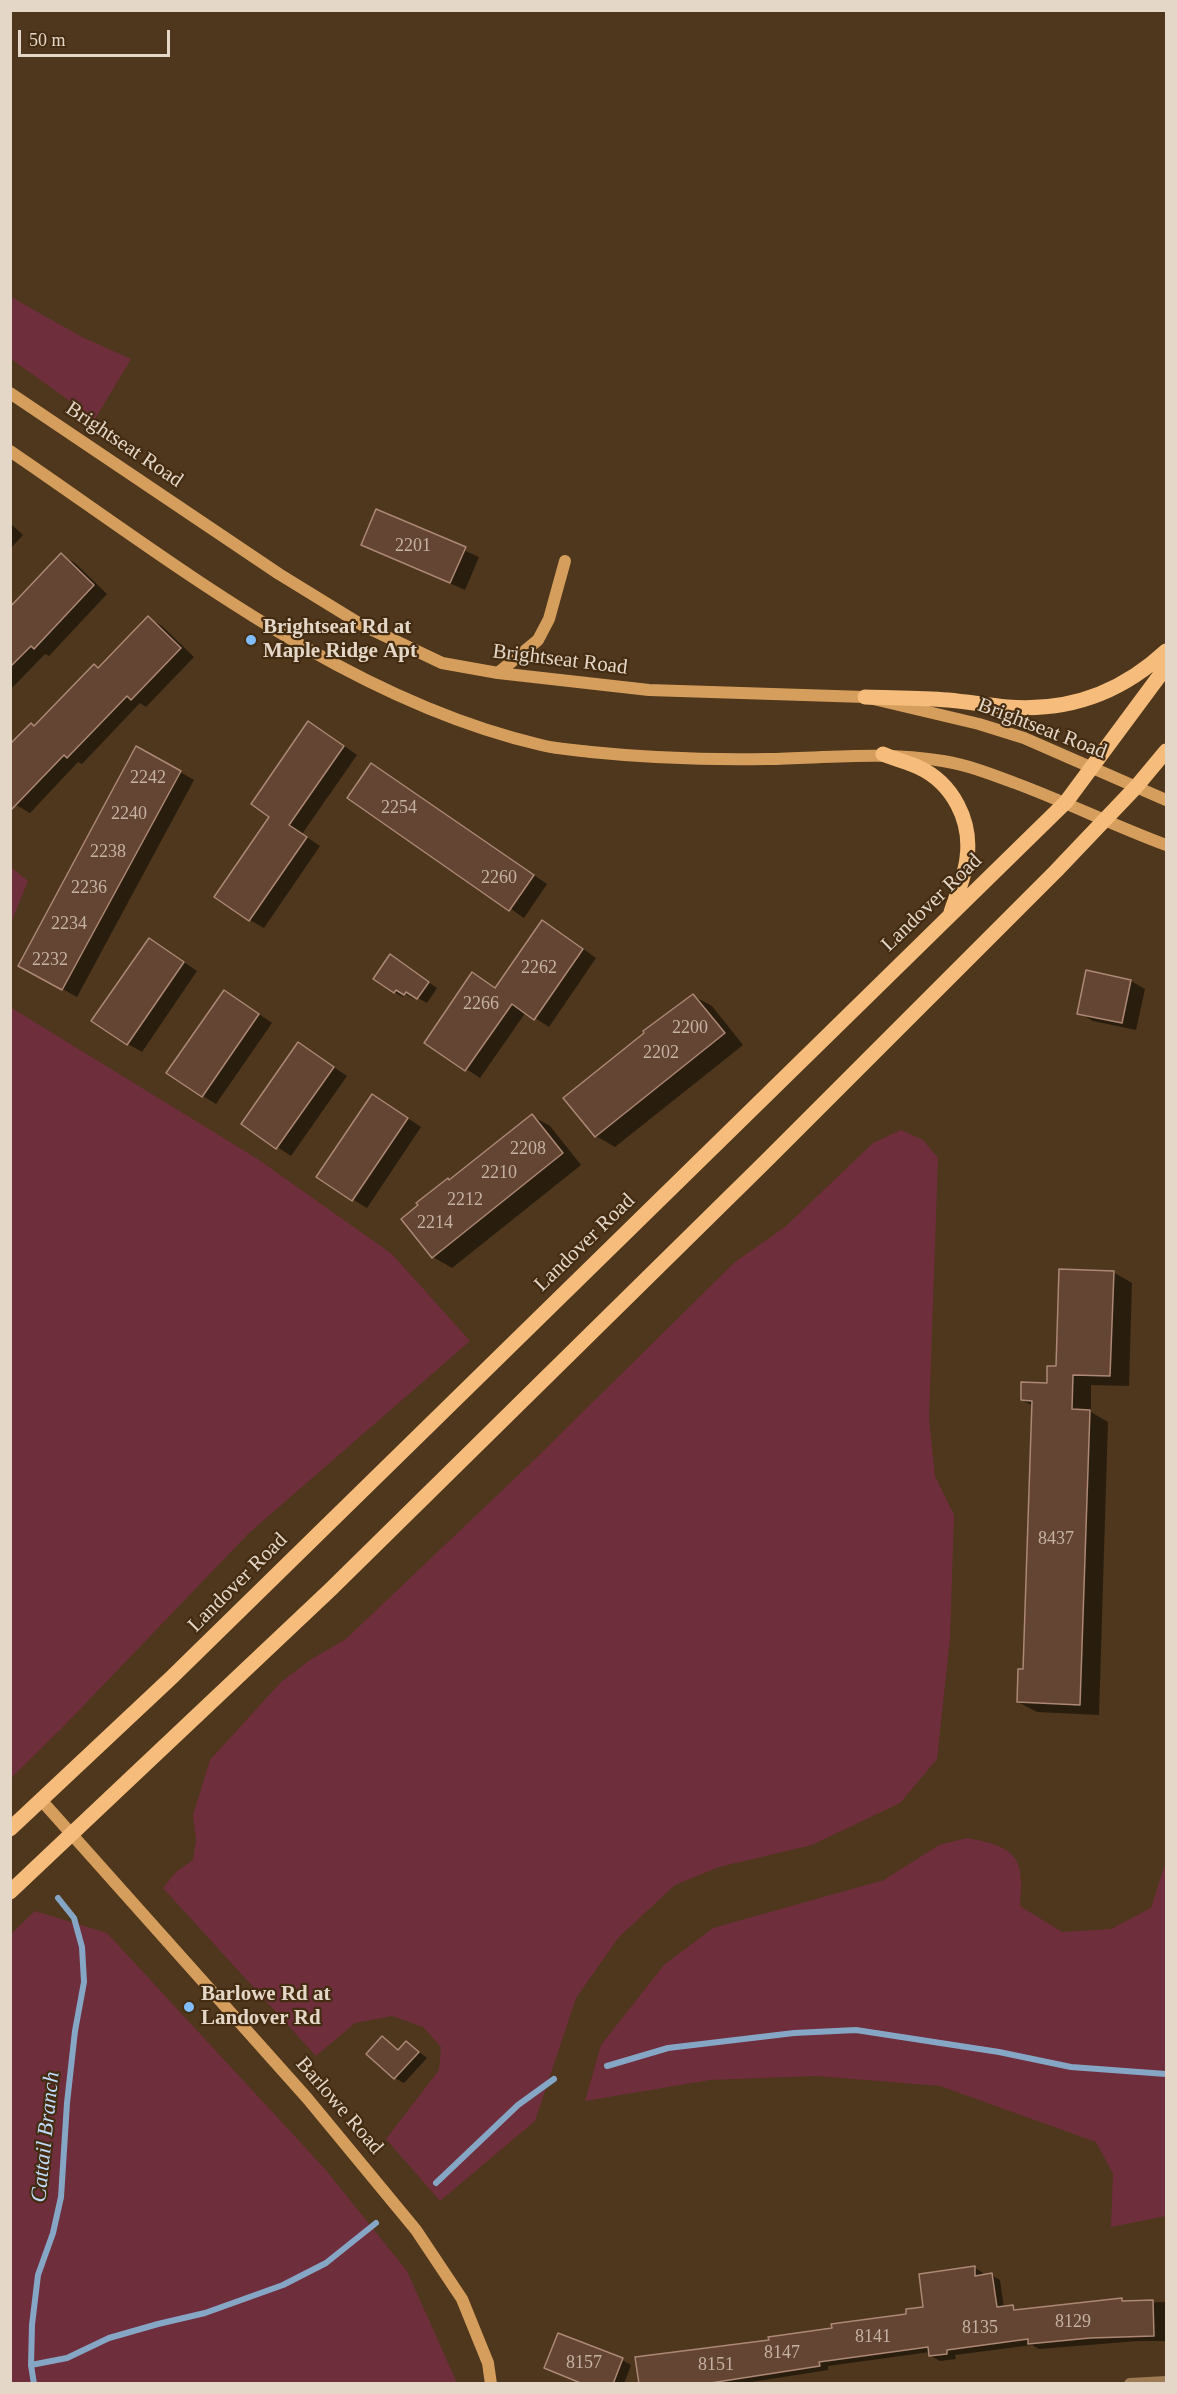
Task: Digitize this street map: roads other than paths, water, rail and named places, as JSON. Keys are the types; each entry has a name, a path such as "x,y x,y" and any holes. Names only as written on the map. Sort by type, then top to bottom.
{"main road":[{"path":"865,697 948,700 1009,707 1069,705 1095,697 1129,680 1167,651"},
{"name":"Landover Road","path":"10,1829 172,1677 1066,801 1167,667"},
{"path":"10,1892 73,1836 331,1589 758,1170 1106,819 1167,751"},
{"path":"883,754 919,768 939,781 957,802 968,840 967,860 950,915"}],"street":[{"name":"Brightseat Road","path":"10,393 279,574 362,625 442,663 498,673 649,690 865,697 979,724 1024,738 1167,800"},
{"path":"10,451 171,563 309,650 359,677 500,735 546,746 666,758 769,759 883,754 943,761 978,769 1066,801 1167,845"},
{"path":"498,673 538,640 549,619 565,561"},
{"name":"Barlowe Road","path":"42,1801 314,2106 416,2230 462,2299 488,2363 491,2384"},
{"path":"1130,2384 1167,2382"}],"waterway":[{"name":"Cattail Branch","path":"34,2384 31,2365 32,2325 38,2275 53,2233 61,2197 67,2103 75,2031 84,1982 82,1947 74,1918 58,1898"},
{"path":"607,2066 668,2048 794,2033 856,2030 999,2052 1071,2067 1166,2074"},
{"path":"436,2183 518,2105 554,2079"},
{"path":"31,2365 67,2358 109,2338 205,2313 283,2285 326,2263 376,2223"}],"place":[{"name":"Brightseat Rd at Maple Ridge Apt","path":"251,640"},
{"name":"Barlowe Rd at Landover Rd","path":"189,2007"}]}
